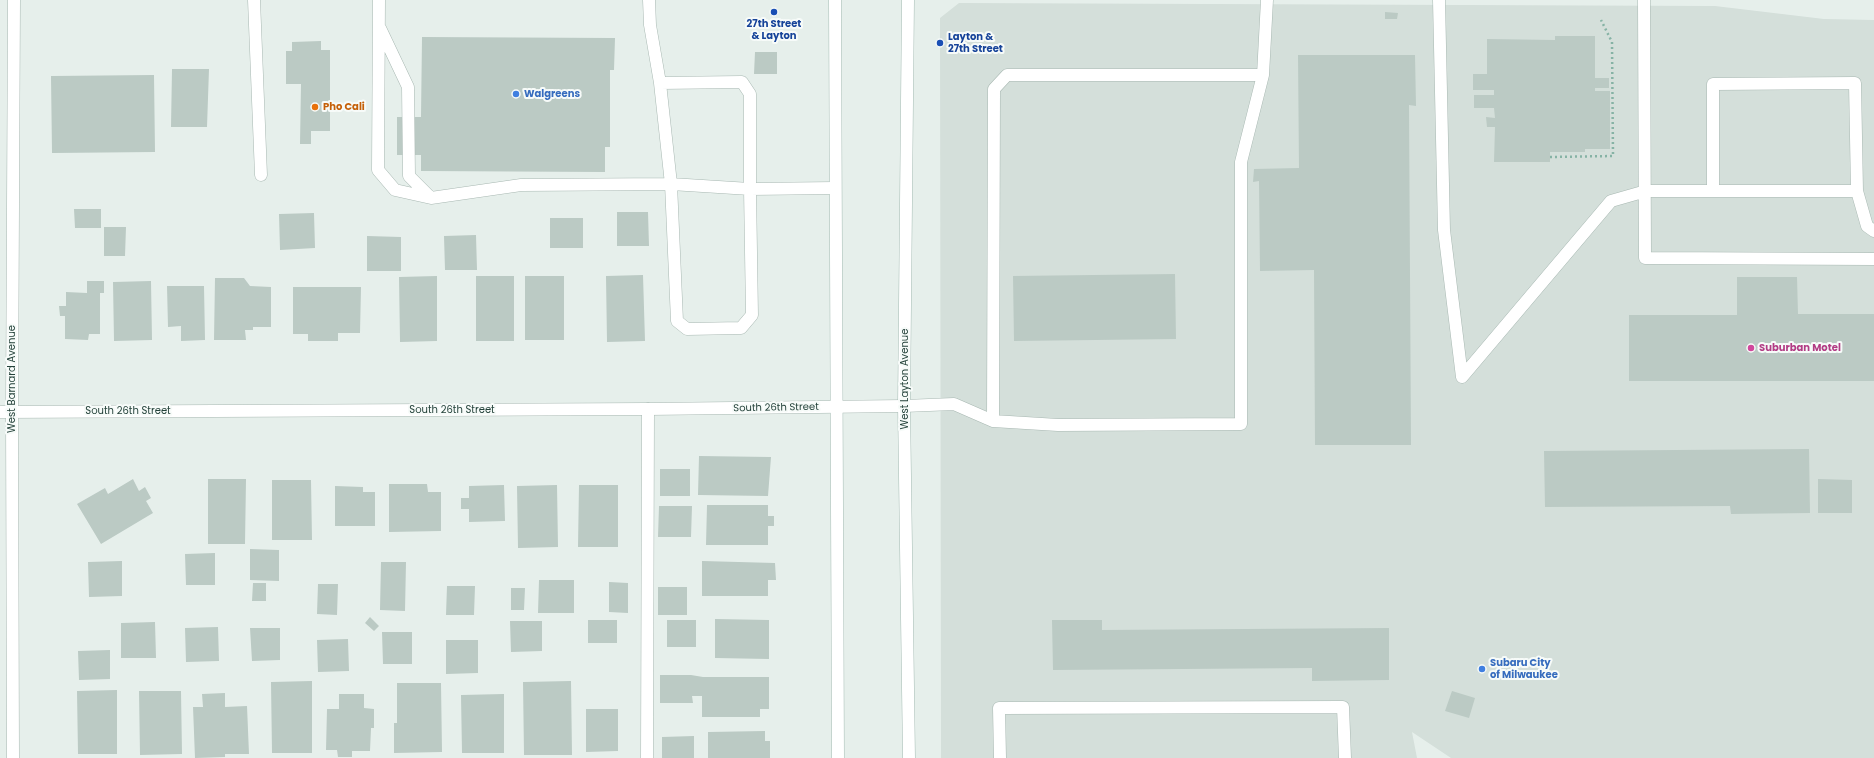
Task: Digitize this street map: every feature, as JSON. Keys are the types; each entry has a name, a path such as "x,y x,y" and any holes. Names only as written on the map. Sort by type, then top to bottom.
{"street":[{"name":"West Barnard Avenue","path":"13,758 6,412 14,0"},
{"path":"254,0 261,175"},
{"path":"379,0 378,170 395,190 431,198 521,185 671,184 750,189 835,188"},
{"path":"649,0 650,25 660,83 671,184 677,321 687,329 741,328 752,315 750,94 742,82 660,83"},
{"path":"835,0 838,758"},
{"name":"West Layton Avenue","path":"908,0 904,406 909,758"},
{"path":"1263,75 1007,75 994,89 993,421 1058,425 1240,424 1241,162 1263,75 1267,0"},
{"path":"1439,0 1444,230 1462,377 1610,201 1646,191 1857,191"},
{"path":"1644,0 1646,191 1645,258 1874,259"},
{"path":"379,25 408,87 409,176 431,198"},
{"path":"1713,190 1713,84 1855,83 1857,191 1867,226 1874,231"},
{"name":"South 26th Street","path":"6,412 648,409 954,404 993,421"},
{"path":"647,758 648,409"},
{"path":"1000,758 999,708 1327,707 1343,707 1344,758"}],"path":[{"path":"1550,157 1613,156 1612,42 1601,20"}],"shaded area":[{"path":"959,3 1715,6 1824,19 1874,20 1874,758 1451,758 1412,732 1417,758 941,758 940,18"}],"building":[{"path":"1385,12 1398,13 1397,19 1385,19"},
{"path":"1555,36 1595,36 1595,78 1609,78 1609,88 1595,88 1595,91 1610,91 1610,149 1585,149 1585,152 1550,152 1550,162 1494,162 1495,127 1487,127 1486,117 1495,118 1494,108 1474,108 1474,95 1494,95 1494,90 1473,90 1473,74 1487,74 1487,39 1555,40"},
{"name":"Walgreens","path":"422,37 615,38 614,70 610,70 610,147 605,147 605,172 421,171 421,155 397,155 397,117 421,117"},
{"name":"Pho Cali","path":"321,41 321,50 330,50 330,131 311,131 311,144 300,144 301,84 286,84 286,51 292,51 292,42"},
{"path":"755,52 777,52 777,74 754,74"},
{"path":"1298,55 1415,55 1416,106 1409,105 1411,445 1315,445 1314,270 1260,271 1259,181 1253,182 1254,169 1299,168"},
{"path":"172,69 209,69 207,127 171,127"},
{"path":"154,75 155,152 52,153 51,76"},
{"path":"74,209 101,209 101,228 75,228"},
{"path":"617,212 648,212 649,246 617,246"},
{"path":"314,213 315,248 280,250 279,214"},
{"path":"550,218 583,218 583,248 550,248"},
{"path":"104,227 126,227 125,256 104,256"},
{"path":"476,235 477,270 445,270 444,236"},
{"path":"367,236 401,237 401,271 367,271"},
{"path":"1175,274 1176,339 1014,341 1013,276"},
{"path":"643,275 645,341 607,342 606,276"},
{"path":"437,276 437,341 400,342 399,277"},
{"path":"476,276 514,276 514,341 476,341"},
{"path":"525,276 564,276 564,340 525,340"},
{"name":"Suburban Motel","path":"1737,277 1797,277 1798,314 1874,314 1874,381 1629,381 1629,315 1737,315"},
{"path":"215,278 244,278 250,286 271,287 271,327 253,327 253,330 245,330 246,340 214,340"},
{"path":"87,281 104,281 104,293 100,293 100,334 89,334 88,340 65,339 65,316 60,316 59,306 66,306 66,292 87,293"},
{"path":"151,281 152,340 114,341 113,282"},
{"path":"167,286 204,286 205,340 181,341 181,326 168,327"},
{"path":"293,287 361,287 360,333 338,333 338,341 308,341 308,334 293,334"},
{"path":"1809,449 1810,513 1731,514 1730,506 1545,507 1544,451"},
{"path":"699,456 771,457 768,496 698,495"},
{"path":"660,469 690,469 690,496 660,496"},
{"path":"133,479 139,491 145,487 151,498 146,501 153,513 101,544 77,504 105,488 108,494"},
{"path":"208,479 246,479 245,544 208,544"},
{"path":"1818,479 1852,480 1852,513 1818,513"},
{"path":"272,480 311,480 312,540 272,540"},
{"path":"389,484 427,484 428,492 441,492 441,531 389,532"},
{"path":"504,485 505,521 469,522 469,509 461,509 461,498 469,498 469,486"},
{"path":"557,485 558,547 518,548 517,486"},
{"path":"579,485 618,485 618,547 578,547"},
{"path":"335,486 363,487 363,492 375,492 375,526 335,526"},
{"path":"707,505 768,505 768,516 774,516 774,526 768,526 768,545 706,545"},
{"path":"659,506 692,506 691,537 658,537"},
{"path":"250,549 279,550 279,581 250,580"},
{"path":"215,553 215,585 186,585 185,554"},
{"path":"122,561 122,596 89,597 88,562"},
{"path":"702,561 775,563 776,580 768,580 768,596 702,596"},
{"path":"381,562 406,562 405,611 380,610"},
{"path":"539,580 574,580 574,613 538,613"},
{"path":"609,582 628,583 628,613 609,612"},
{"path":"253,583 266,583 266,601 252,601"},
{"path":"318,584 338,584 337,615 317,614"},
{"path":"447,586 475,586 474,615 446,615"},
{"path":"658,587 687,587 687,615 658,615"},
{"path":"511,588 525,588 524,610 511,610"},
{"path":"370,617 379,626 374,631 365,623"},
{"path":"715,619 769,620 769,659 715,658"},
{"path":"588,620 617,620 617,643 588,643"},
{"path":"667,620 696,620 696,647 667,647"},
{"path":"1052,620 1102,620 1102,630 1389,628 1389,680 1312,681 1312,668 1053,670"},
{"path":"510,621 542,621 542,651 511,652"},
{"path":"155,622 156,658 121,658 121,623"},
{"path":"218,627 219,661 186,662 185,628"},
{"path":"250,628 280,628 280,660 252,661"},
{"path":"382,632 412,632 412,664 383,664"},
{"path":"348,639 349,671 318,672 317,640"},
{"path":"446,640 478,640 478,673 446,674"},
{"path":"110,650 110,679 79,680 78,651"},
{"path":"660,675 691,675 703,677 769,677 769,709 760,709 760,717 702,717 702,696 692,696 693,703 660,703"},
{"path":"312,681 312,753 272,753 271,682"},
{"path":"571,681 572,755 524,755 523,682"},
{"path":"397,683 441,683 442,752 394,753 394,723 397,723"},
{"path":"117,690 117,754 78,754 77,691"},
{"path":"139,691 181,691 182,754 140,755"},
{"path":"1452,691 1475,698 1469,718 1445,711"},
{"path":"225,693 225,707 247,706 249,754 225,754 225,757 195,758 193,707 203,707 202,694"},
{"path":"339,694 364,694 364,708 374,709 374,728 371,728 370,751 352,751 352,757 338,757 337,750 326,750 327,709 339,709"},
{"path":"504,694 504,753 462,753 461,695"},
{"path":"586,709 618,709 618,751 586,752"},
{"path":"765,731 765,741 770,741 770,758 708,758 708,732"},
{"path":"694,736 694,758 662,758 662,737"}],"place":[{"name":"27th Street & Layton","path":"774,12"},
{"name":"Layton & 27th Street","path":"940,43"},
{"name":"Walgreens","path":"516,94"},
{"name":"Pho Cali","path":"315,107"},
{"name":"Suburban Motel","path":"1751,348"},
{"name":"Subaru City of Milwaukee","path":"1482,669"}]}
